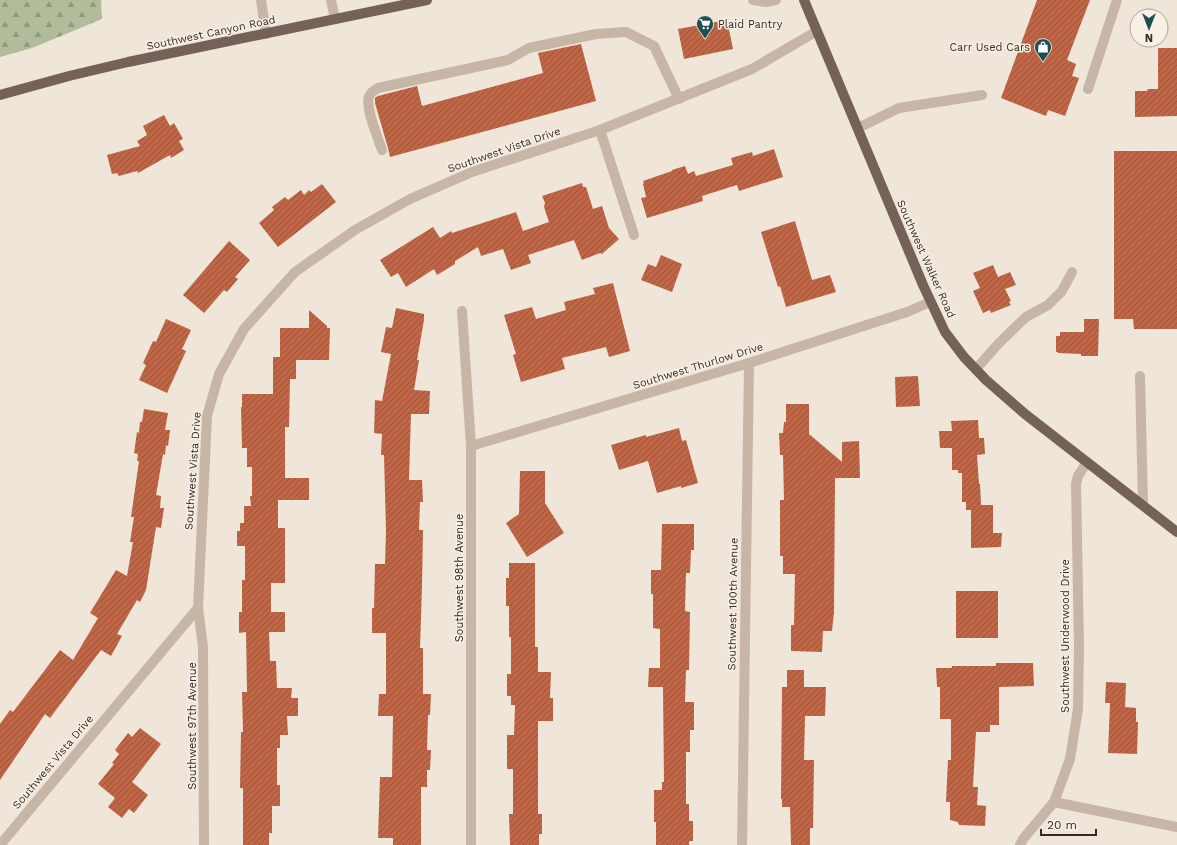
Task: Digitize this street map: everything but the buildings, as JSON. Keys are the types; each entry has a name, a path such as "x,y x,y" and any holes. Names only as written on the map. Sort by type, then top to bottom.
{"main road":[{"name":"Southwest Canyon Road","path":"0,95 116,65 427,0"},
{"name":"Southwest Walker Road","path":"804,0 930,302 945,332 964,357 986,380 1026,414 1177,532"}],"street":[{"path":"261,0 266,34"},
{"path":"331,0 335,19"},
{"path":"753,0 766,2 776,0"},
{"path":"1088,89 1117,0"},
{"name":"Southwest Vista Drive","path":"0,845 198,608 207,416 219,374 244,329 294,272 356,230 410,199 472,172 600,130 752,69 818,31"},
{"path":"382,150 369,111 368,98 371,92 378,88 508,60 529,48 596,34 626,32 654,46 679,99"},
{"path":"858,128 899,108 982,95"},
{"path":"600,130 634,235"},
{"path":"976,369 999,343 1026,317 1053,301 1062,291 1072,272"},
{"name":"Southwest Thurlow Drive","path":"471,446 749,363 907,312 930,302"},
{"name":"Southwest 98th Avenue","path":"462,311 471,446 471,845"},
{"name":"Southwest 100th Avenue","path":"742,845 749,363"},
{"path":"1140,376 1143,505"},
{"name":"Southwest Underwood Drive","path":"1020,845 1023,839 1054,802 1070,759 1078,709 1079,646 1076,484 1078,476 1087,462"},
{"name":"Southwest 97th Avenue","path":"198,608 203,647 204,845"},
{"path":"1054,802 1177,827"}],"green space":[{"path":"0,0 101,0 102,19 32,48 0,57"}],"place":[{"name":"Plaid Pantry","path":"705,39"},
{"name":"Carr Used Cars","path":"1043,62"}]}
